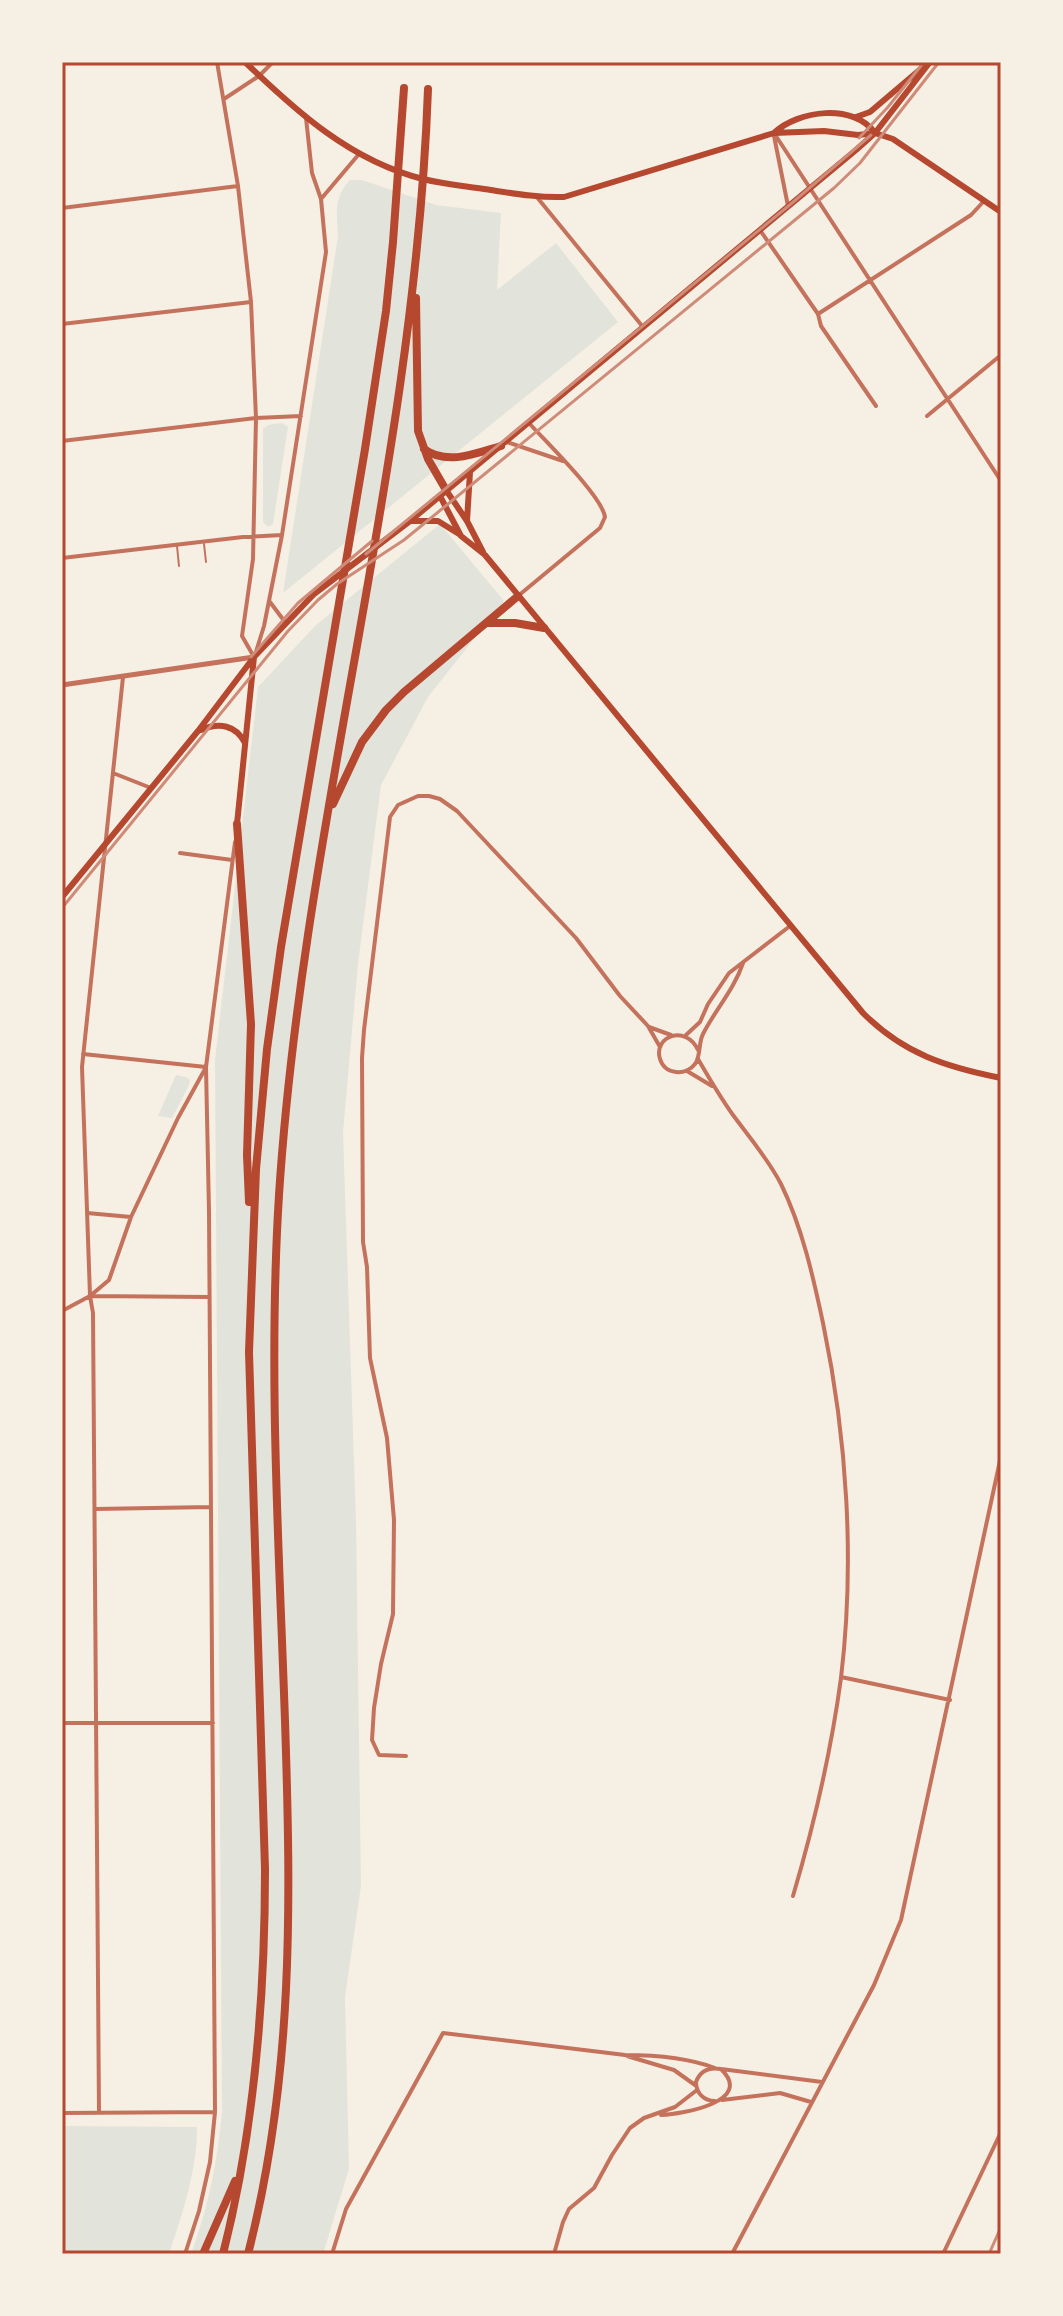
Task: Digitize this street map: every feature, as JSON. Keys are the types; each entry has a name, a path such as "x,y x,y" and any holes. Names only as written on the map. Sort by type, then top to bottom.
{"highway":[{"path":"223,2254 243,2162 256,2068 265,1905 249,1367 258,1143 281,947 365,449 387,299 404,88"},
{"path":"248,2254 275,2119 285,2036 289,1956 288,1799 274,1413 278,1212 292,1051 395,418 415,275 425,167 428,89"},
{"path":"415,275 417,424 419,437 443,493"},
{"path":"424,448 435,455 449,457 467,456 504,444"},
{"path":"329,811 374,723 404,692 518,596"},
{"path":"488,623 515,623 544,628"},
{"path":"237,824 251,1024 247,1155 252,1245"},
{"path":"203,2254 243,2162"}],"main road":[{"path":"245,62 306,118 359,154 408,175 448,184 564,197 774,133 875,133 893,139 1001,212"},
{"path":"856,117 870,112 929,62"},
{"path":"62,897 198,731 254,657 314,594 504,444 875,133 929,62"},
{"path":"774,133 784,123 815,114 833,114 856,117 869,124 875,133"},
{"path":"467,521 470,471"},
{"path":"443,493 467,521 485,555 518,596 852,1001 887,1036 940,1063 1001,1078"},
{"path":"443,493 461,536"},
{"path":"410,521 438,521 485,555"},
{"path":"237,824 254,657"},
{"path":"198,731 211,725 234,728 246,745"}],"street":[{"path":"217,62 238,186 251,302 256,418 254,536 242,636 254,657"},
{"path":"224,100 259,76 273,62"},
{"path":"254,657 264,626 282,535 326,252 321,199 312,173 306,118"},
{"path":"774,133 1001,481"},
{"path":"774,133 788,206"},
{"path":"321,199 359,154"},
{"path":"62,208 238,186"},
{"path":"536,196 643,327"},
{"path":"818,314 971,215 985,201"},
{"path":"760,230 876,406"},
{"path":"62,324 251,302"},
{"path":"927,416 1001,355"},
{"path":"62,441 256,418 301,416"},
{"path":"518,596 600,528 605,517 599,502 529,423"},
{"path":"504,444 565,461"},
{"path":"62,558 282,535"},
{"path":"269,600 285,622"},
{"path":"62,685 254,657"},
{"path":"99,2113 93,1313 83,1054 123,677"},
{"path":"113,773 151,788"},
{"path":"406,1756 379,1755 372,1740 381,1664 393,1614 394,1520 387,1438 370,1358 367,1267 363,1242 364,1030 383,863 390,817 398,805 418,796 429,796 440,799 458,812 576,938 620,996 648,1026 660,1047 660,1058 665,1068 675,1073 687,1071 698,1059"},
{"path":"185,2254 210,2162 215,2112 206,1067 237,824"},
{"path":"180,853 232,860"},
{"path":"686,1035 700,1022 729,973 790,926"},
{"path":"743,963 737,980 701,1037 698,1059 713,1087 766,1157 782,1186 798,1228 817,1292 836,1397 846,1504 846,1591 841,1677 821,1789 793,1896"},
{"path":"648,1026 673,1035 686,1035 694,1041 698,1050"},
{"path":"660,1047 666,1038 673,1035"},
{"path":"83,1054 206,1067"},
{"path":"62,1311 90,1296 109,1280 131,1217 206,1067"},
{"path":"687,1071 713,1087"},
{"path":"87,1213 131,1217"},
{"path":"90,1296 209,1297"},
{"path":"732,2254 874,1985 901,1920 1001,1456"},
{"path":"95,1509 211,1507"},
{"path":"841,1677 950,1700"},
{"path":"62,1723 213,1723"},
{"path":"332,2254 346,2209 441,2034 448,2032 697,2061 718,2068 822,2082"},
{"path":"625,2055 674,2070 707,2100 780,2093 812,2102"},
{"path":"656,2115 683,2102 697,2088 700,2074 718,2068"},
{"path":"554,2254 569,2209 594,2188 630,2128 644,2118 696,2111 718,2100 726,2094 729,2078 718,2068"},
{"path":"62,2113 215,2112"},
{"path":"943,2254 1001,2132"}],"lane":[{"path":"204,542 206,562"},
{"path":"177,545 179,566"}],"shaded area":[{"path":"350,180 362,180 436,205 501,213 497,290 556,243 618,322 283,593 338,236 337,206"},
{"path":"282,423 288,427 273,524 268,527 263,522 263,429"},
{"path":"440,524 504,601 428,697 381,785 358,964 343,1132 356,1522 361,1886 345,1997 349,2169 323,2254 191,2254 211,2184 222,2111 215,1060 258,687 316,625"},
{"path":"176,1075 190,1080 189,1085 172,1118 158,1116"},
{"path":"62,2126 197,2127 192,2175 169,2254 62,2254"}],"railway":[{"path":"859,138 924,62"},
{"path":"62,908 288,631 318,600 404,540 834,188 860,163 939,62"},
{"path":"366,554 871,135"},
{"path":"251,657 298,603 372,541"},
{"path":"989,2254 1001,2227"}]}
